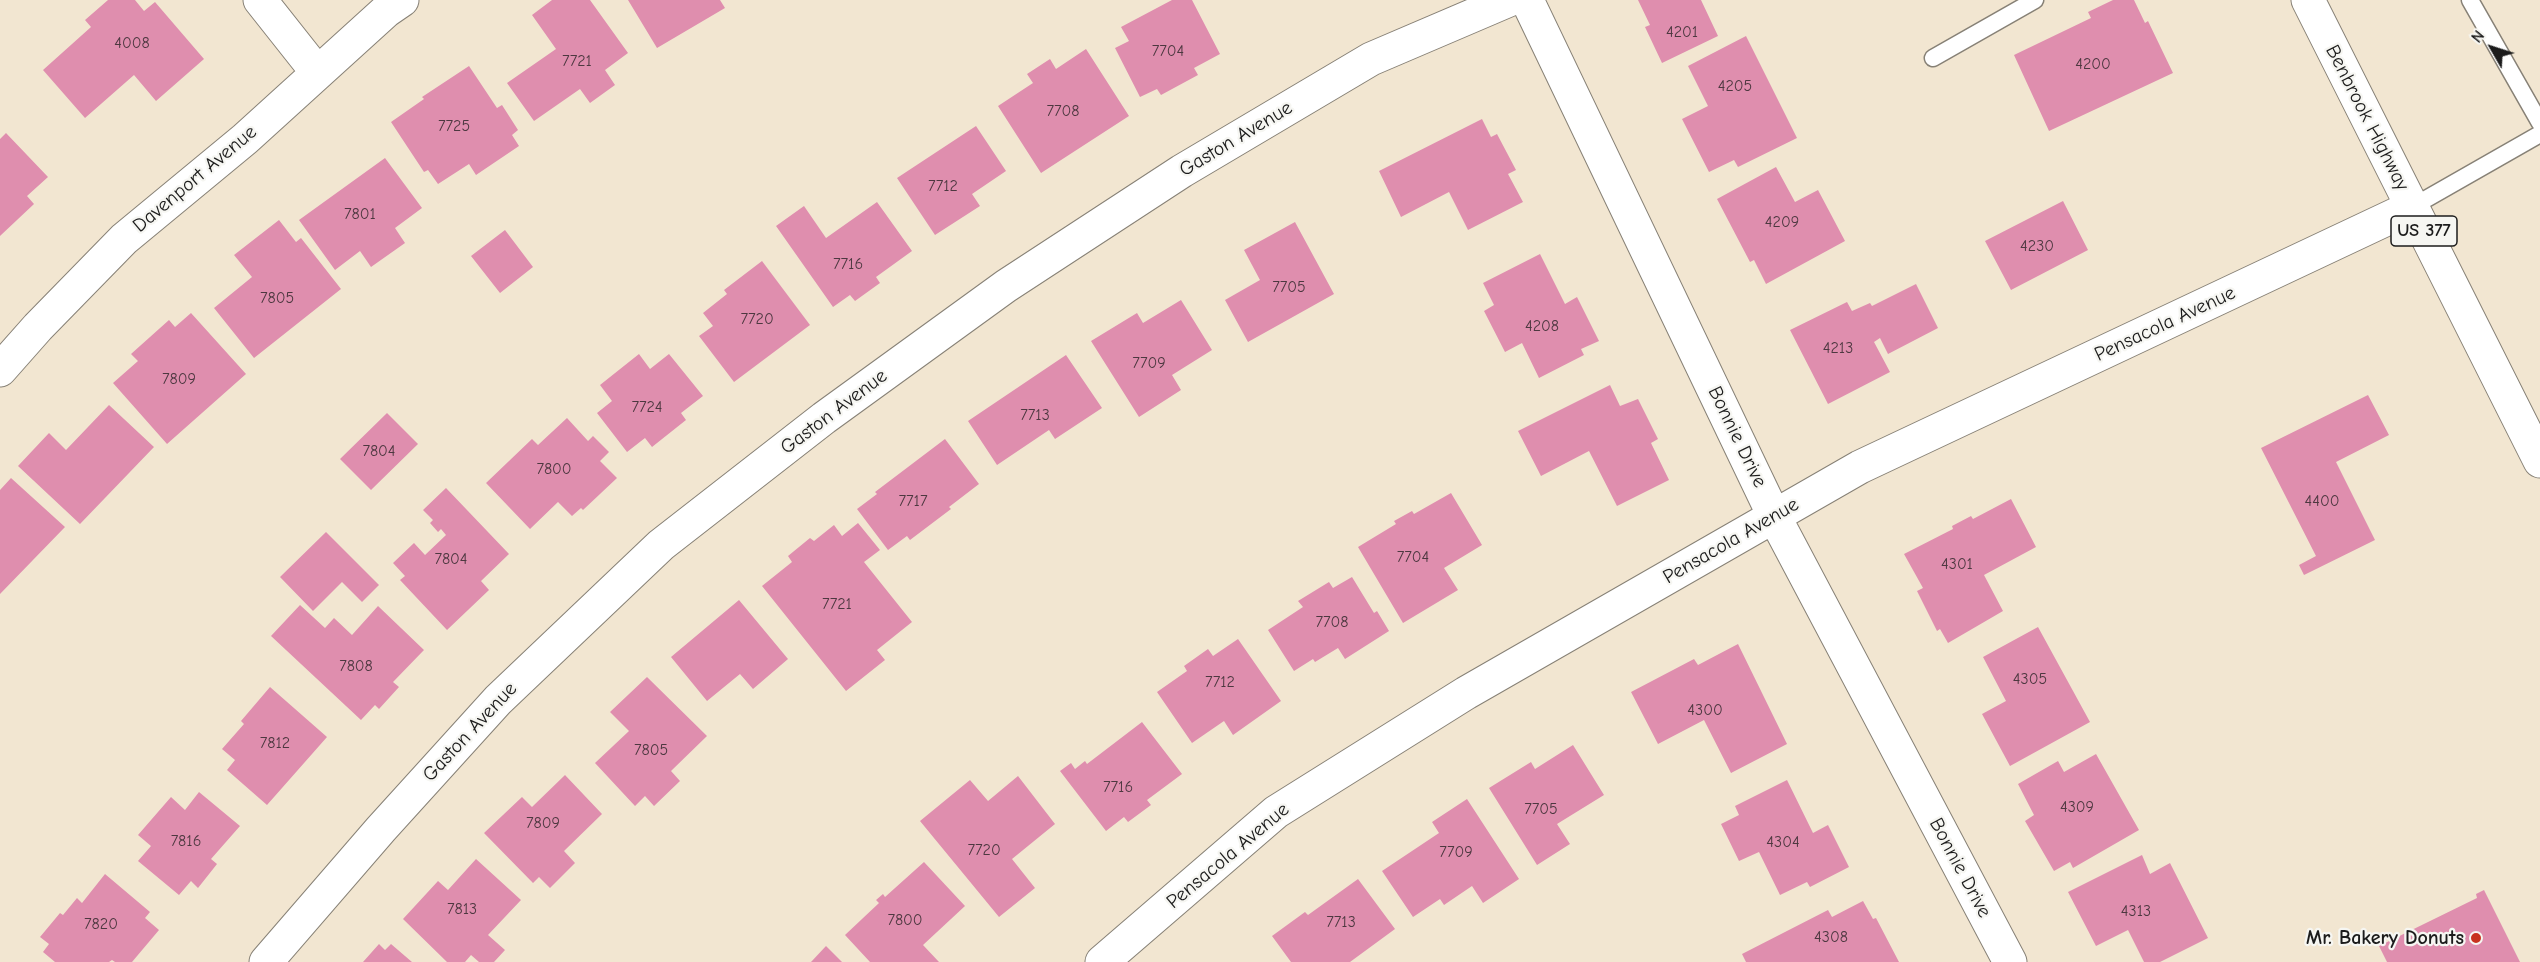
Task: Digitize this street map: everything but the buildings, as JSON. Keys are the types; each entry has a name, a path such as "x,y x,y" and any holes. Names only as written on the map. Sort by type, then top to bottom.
{"street":[{"path":"260,0 317,72"},
{"name":"Davenport Avenue","path":"0,370 38,327 124,239 245,139 317,72 386,11 402,0"},
{"name":"Gaston Avenue","path":"266,962 381,829 498,700 661,544 796,439 1006,286 1182,171 1371,59 1509,0"},
{"name":"Bonnie Drive","path":"1527,0 1774,516 2010,962"},
{"name":"Benbrook Highway","path":"2308,0 2540,461"},
{"name":"Pensacola Avenue","path":"1102,962 1276,812 1466,693 1860,467 2412,207"}],"lane":[{"path":"1934,58 2035,0"},
{"path":"2470,0 2540,123"},
{"path":"2412,207 2540,134"}],"place":[{"name":"Mr. Bakery Donuts","path":"2476,938"}]}
